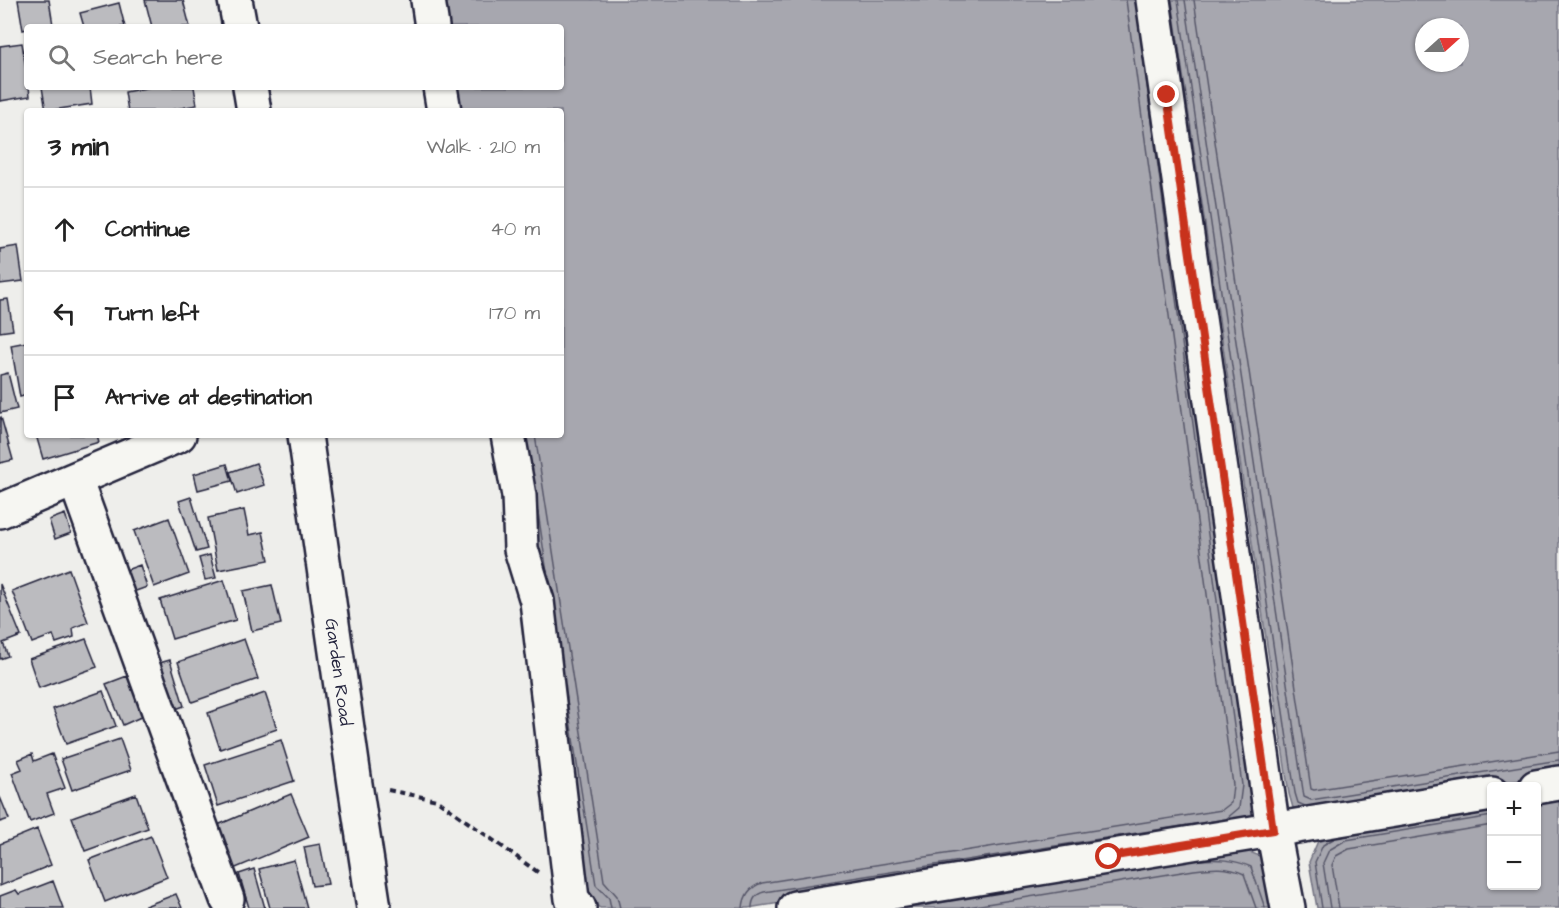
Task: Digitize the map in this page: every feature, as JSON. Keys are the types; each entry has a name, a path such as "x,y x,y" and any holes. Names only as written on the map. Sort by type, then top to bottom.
{"street":[{"path":"235,0 239,24"},
{"path":"428,0 432,24"},
{"path":"1153,0 1273,830 1288,908"},
{"path":"250,90 254,108"},
{"path":"440,90 444,108"},
{"path":"0,511 75,479 143,442 164,438"},
{"name":"Garden Road","path":"305,438 374,908"},
{"path":"509,438 519,496 521,549 537,601 575,904"},
{"path":"75,479 227,899"},
{"path":"1541,786 1559,783"},
{"path":"795,908 1487,795"}],"path":[{"path":"355,784 437,800 553,884 575,904"}],"water":[{"path":"444,0 1149,0 1256,785 1252,815 1232,831 748,908 600,908 583,893 512,438 564,438 564,108 461,108 458,90 564,90 564,24 448,24"},
{"path":"1172,0 1559,0 1559,774 1509,782 1487,782 1487,785 1308,814 1293,808 1289,794"},
{"path":"1559,791 1559,908 1317,908 1309,862 1318,841 1341,827 1487,803 1487,890 1541,890 1541,794"},
{"path":"1245,850 1262,857 1278,908 824,908"}],"building":[{"path":"18,0 49,0 53,24 24,24 23,30"},
{"path":"145,0 183,0 189,24 151,24"},
{"path":"119,3 124,24 83,24 80,13"},
{"path":"22,43 24,90 29,90 30,96 0,101 0,46"},
{"path":"42,90 90,90 92,104 46,108"},
{"path":"194,90 197,105 181,108 128,108 125,92"},
{"path":"18,246 23,281 0,284 0,249"},
{"path":"8,299 13,330 0,332 0,300"},
{"path":"24,343 24,396 20,397 11,345"},
{"path":"8,373 17,409 0,413 0,375"},
{"path":"0,418 13,460 0,463"},
{"path":"37,438 98,438 99,442 43,459"},
{"path":"256,463 264,485 237,494 230,472"},
{"path":"227,464 232,481 198,490 194,474"},
{"path":"191,497 207,549 196,552 179,501"},
{"path":"244,510 249,535 263,532 269,560 218,570 208,518"},
{"path":"65,514 71,533 55,539 49,520"},
{"path":"169,518 189,574 154,587 134,531"},
{"path":"210,555 216,578 205,580 199,558"},
{"path":"140,565 147,587 133,592 126,570"},
{"path":"69,569 88,622 73,628 74,637 56,643 53,635 32,643 12,591"},
{"path":"224,580 236,620 172,639 160,600"},
{"path":"0,584 21,636 3,643 8,656 0,659"},
{"path":"272,585 281,624 252,631 243,591"},
{"path":"86,639 97,667 39,688 29,659"},
{"path":"244,639 258,679 192,702 178,662"},
{"path":"170,660 184,706 170,711 156,664"},
{"path":"127,676 143,716 123,725 106,684"},
{"path":"103,691 116,726 66,744 53,709"},
{"path":"265,693 277,729 220,749 208,713"},
{"path":"120,739 131,770 72,790 61,759"},
{"path":"281,740 294,781 218,806 205,765"},
{"path":"32,754 34,761 52,754 65,788 47,794 54,813 30,822 12,773 22,769 18,760"},
{"path":"136,794 148,828 85,851 72,817"},
{"path":"291,794 309,837 231,870 213,827"},
{"path":"0,797 9,819 0,822"},
{"path":"37,829 51,865 0,886 0,844"},
{"path":"151,836 167,877 105,902 89,860"},
{"path":"320,844 328,884 312,886 304,847"},
{"path":"294,860 307,908 270,908 259,869"},
{"path":"254,869 265,908 249,908 239,874"},
{"path":"53,881 63,908 0,908 0,896 16,890 19,894"},
{"path":"176,894 182,908 140,908"}],"route":[{"path":"1109,857 1273,830 1167,95"}]}
